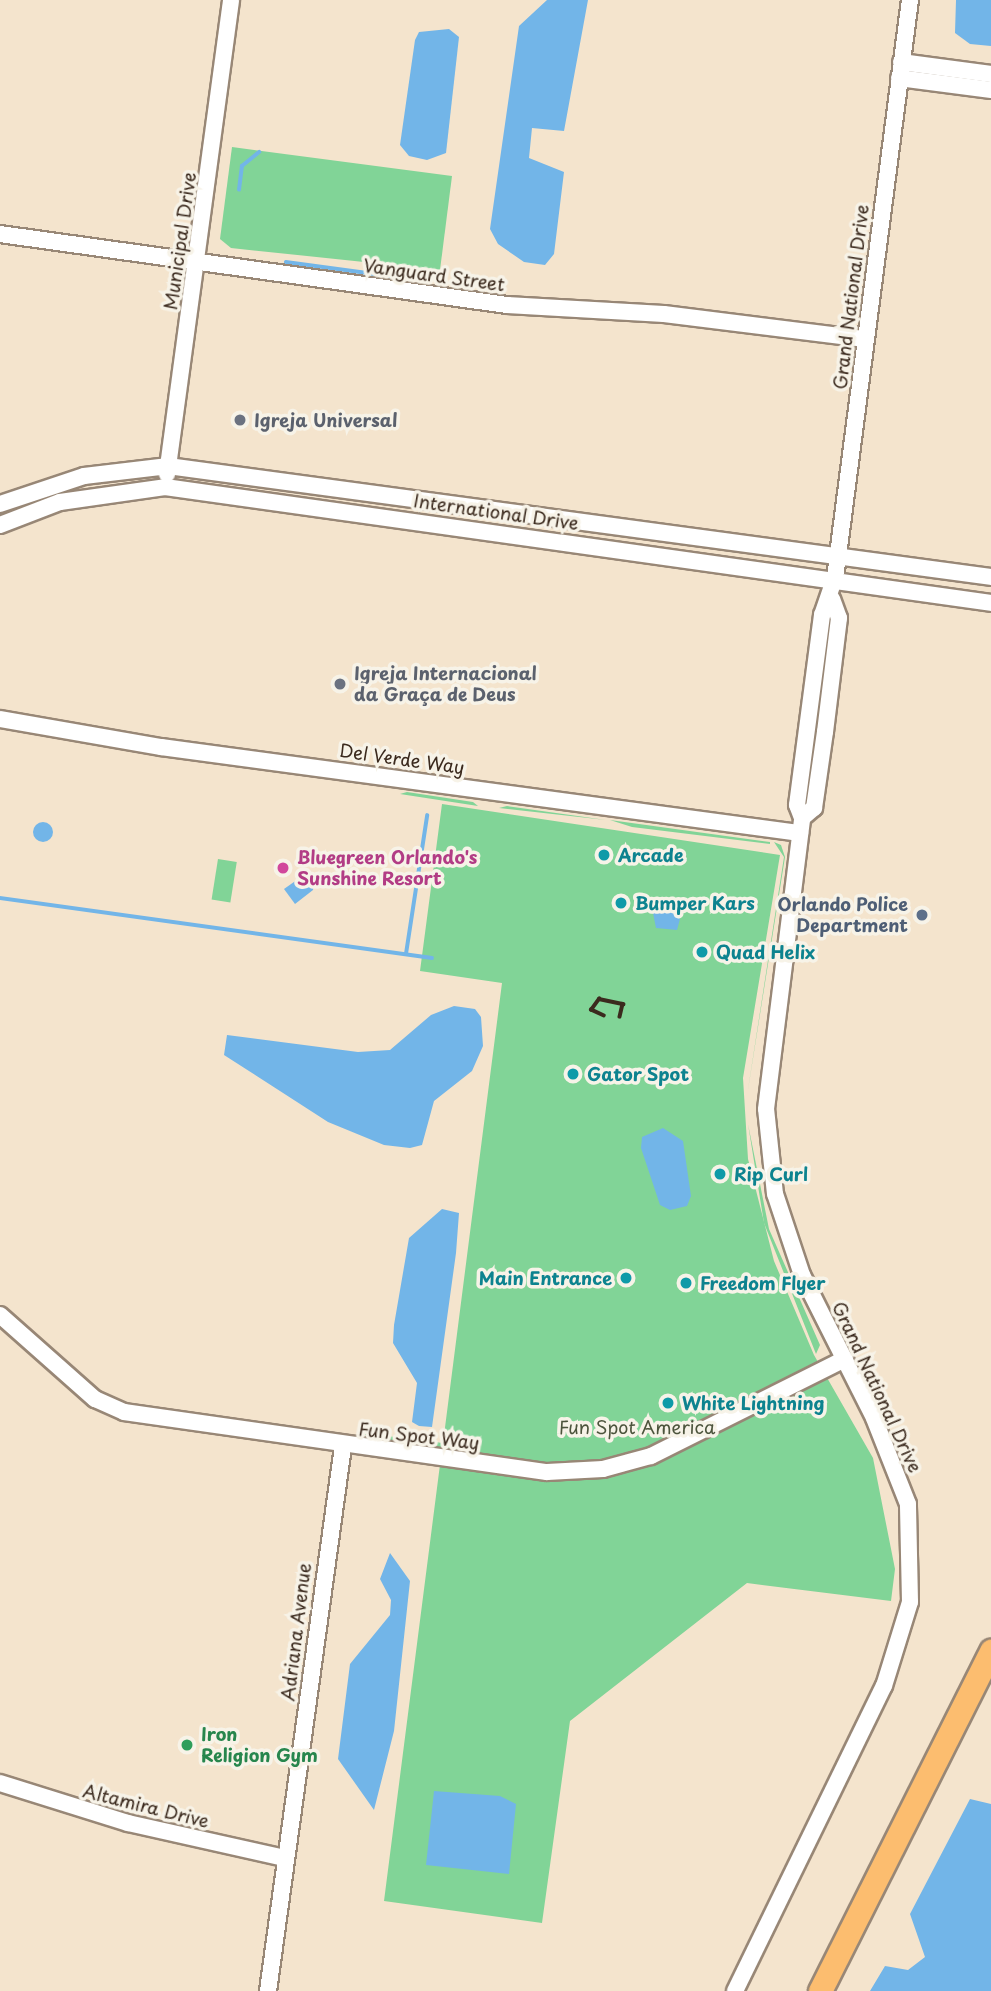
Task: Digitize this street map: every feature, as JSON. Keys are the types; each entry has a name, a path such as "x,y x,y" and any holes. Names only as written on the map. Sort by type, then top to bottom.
{"highway":[{"path":"820,1991 991,1651"}],"street":[{"name":"Municipal Drive","path":"165,487 231,0"},
{"name":"Grand National Drive","path":"735,1989 884,1686 908,1615 913,1562 908,1504 783,1224 765,1110 801,825 814,808 825,732 839,618 832,599 910,0"},
{"path":"900,70 991,74"},
{"path":"900,70 991,90"},
{"name":"Vanguard Street","path":"0,234 507,304 664,314 865,339"},
{"name":"International Drive","path":"0,504 85,476 168,466 991,577"},
{"name":"International Drive","path":"0,525 60,502 165,487 835,578 991,603"},
{"path":"328,508 366,493"},
{"path":"590,545 632,529"},
{"name":"Del Verde Way","path":"0,719 161,747 801,825"},
{"name":"Fun Spot Way","path":"0,1315 95,1399 124,1412 343,1446 547,1472 603,1469 674,1447 845,1359"},
{"name":"Adriana Avenue","path":"268,1991 343,1446"},
{"name":"Altamira Drive","path":"0,1783 128,1823 285,1858"}],"green space":[{"path":"232,147 452,176 440,270 231,248 220,239"},
{"path":"407,792 473,802 478,806 400,794"},
{"name":"Fun Spot America","path":"442,804 780,855 743,1078 748,1159 774,1261 814,1355 873,1458 895,1569 891,1601 747,1583 570,1721 542,1923 384,1901 442,1449 371,1440 363,1433 443,1443 502,983 420,971"},
{"path":"507,806 606,820 499,808"},
{"path":"610,820 770,842 770,844 632,827"},
{"path":"774,842 781,845 785,857 747,1096 784,857"},
{"path":"218,859 237,862 230,902 212,899"},
{"path":"748,1124 769,1229 820,1345 816,1354 764,1223"}],"water":[{"path":"547,0 588,0 564,131 532,128 529,158 564,172 554,254 545,265 524,262 498,244 490,229 519,26"},
{"path":"956,0 991,0 991,46 970,44 955,33"},
{"path":"449,29 459,37 446,153 427,160 409,156 400,145 415,40 419,32"},
{"path":"43,822 50,825 53,832 50,839 43,842 36,839 33,832 36,825"},
{"path":"301,877 315,879 313,890 295,904 284,889"},
{"path":"650,898 661,900 680,919 677,930 656,928"},
{"path":"454,1006 475,1009 481,1017 483,1046 472,1071 434,1101 422,1145 410,1148 384,1145 328,1122 224,1055 227,1035 358,1052 390,1050 431,1015"},
{"path":"663,1128 683,1141 691,1196 687,1206 670,1210 660,1205 641,1148 642,1137"},
{"path":"442,1209 459,1213 432,1427 419,1426 412,1422 417,1383 393,1343 409,1238"},
{"path":"390,1553 410,1581 394,1731 374,1810 338,1759 350,1664 390,1615 391,1600 380,1579"},
{"path":"434,1791 500,1796 516,1804 509,1874 426,1865"},
{"path":"970,1799 991,1804 991,1991 870,1991 885,1966 908,1970 925,1957 910,1914"}],"waterway":[{"path":"239,190 242,166 259,152"},
{"path":"286,262 404,278"},
{"path":"406,954 427,816"},
{"path":"0,898 432,958"}],"railway":[{"path":"604,1016 591,1010 599,999 623,1004 620,1017"}],"place":[{"name":"Igreja Universal","path":"240,420"},
{"name":"Igreja Internacional da Graça de Deus","path":"340,684"},
{"name":"Arcade","path":"604,855"},
{"name":"Bluegreen Orlando's Sunshine Resort","path":"283,868"},
{"name":"Bumper Kars","path":"621,903"},
{"name":"Orlando Police Department","path":"922,915"},
{"name":"Quad Helix","path":"702,952"},
{"name":"Gator Spot","path":"573,1074"},
{"name":"Rip Curl","path":"720,1174"},
{"name":"Main Entrance","path":"626,1278"},
{"name":"Freedom Flyer","path":"686,1283"},
{"name":"White Lightning","path":"668,1403"},
{"name":"Iron Religion Gym","path":"187,1745"}]}
